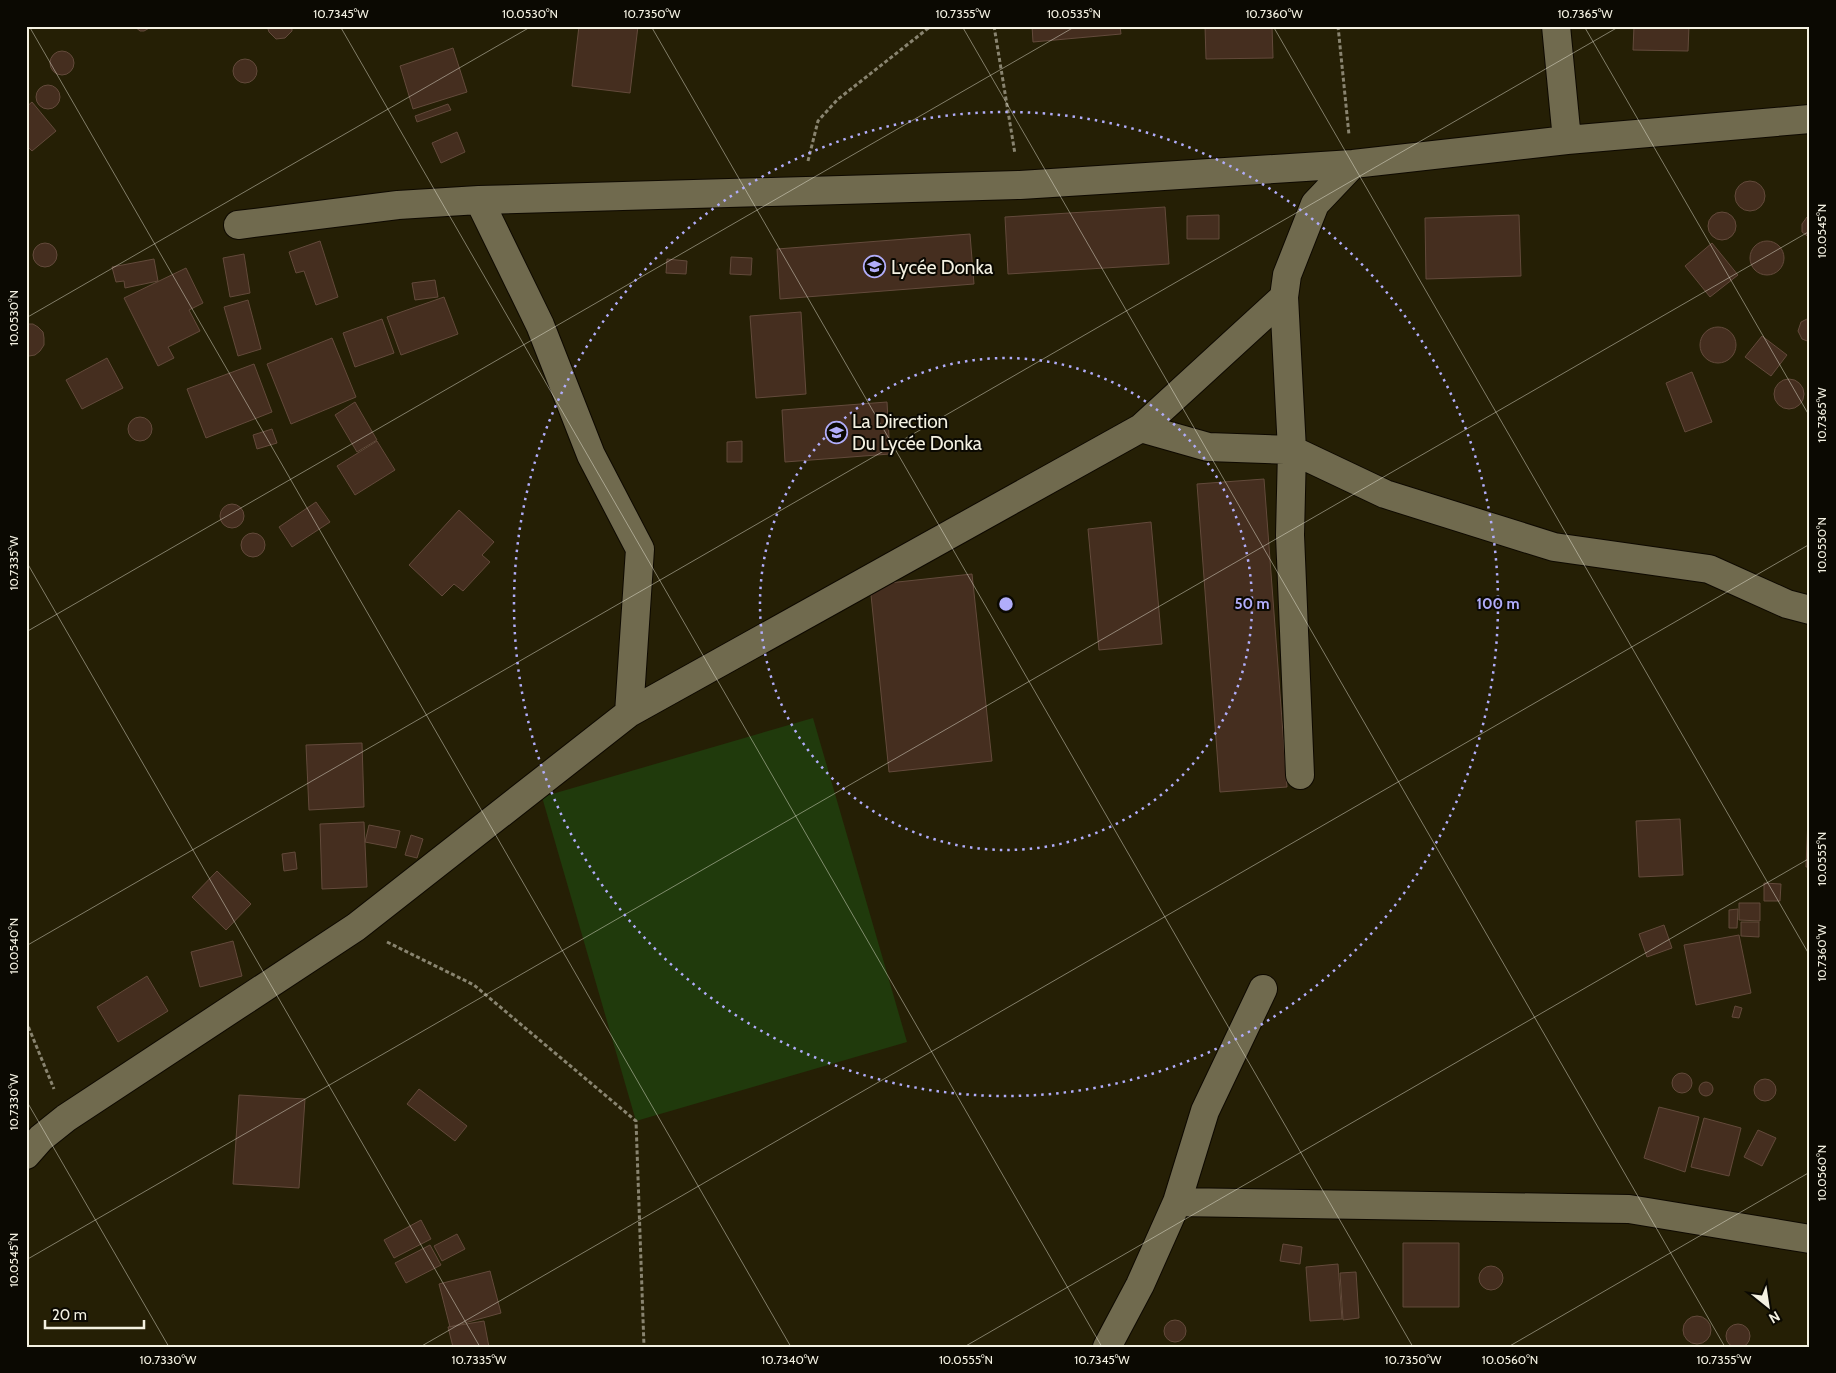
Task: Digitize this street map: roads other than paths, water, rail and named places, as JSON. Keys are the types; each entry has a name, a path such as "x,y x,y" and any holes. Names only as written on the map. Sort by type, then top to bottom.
{"street":[{"path":"1556,26 1567,140"},
{"path":"238,225 398,205 479,200 1020,185 1352,164 1567,140 1810,119"},
{"path":"1300,775 1290,535 1292,450 1284,297 1287,275 1314,204 1352,164"},
{"path":"479,200 540,325 591,454 640,549 629,713"},
{"path":"26,1155 40,1138 66,1118 356,927 629,713 1140,428 1284,297"},
{"path":"1140,428 1208,447 1292,450 1385,494 1554,547 1708,569 1788,604 1810,610"},
{"path":"1107,1347 1140,1285 1177,1202 1204,1111 1263,989"},
{"path":"1177,1202 1629,1209 1810,1240"}],"place":[{"name":"Lycée Donka","path":"875,267"},
{"name":"La Direction Du Lycée Donka","path":"836,432"}]}
